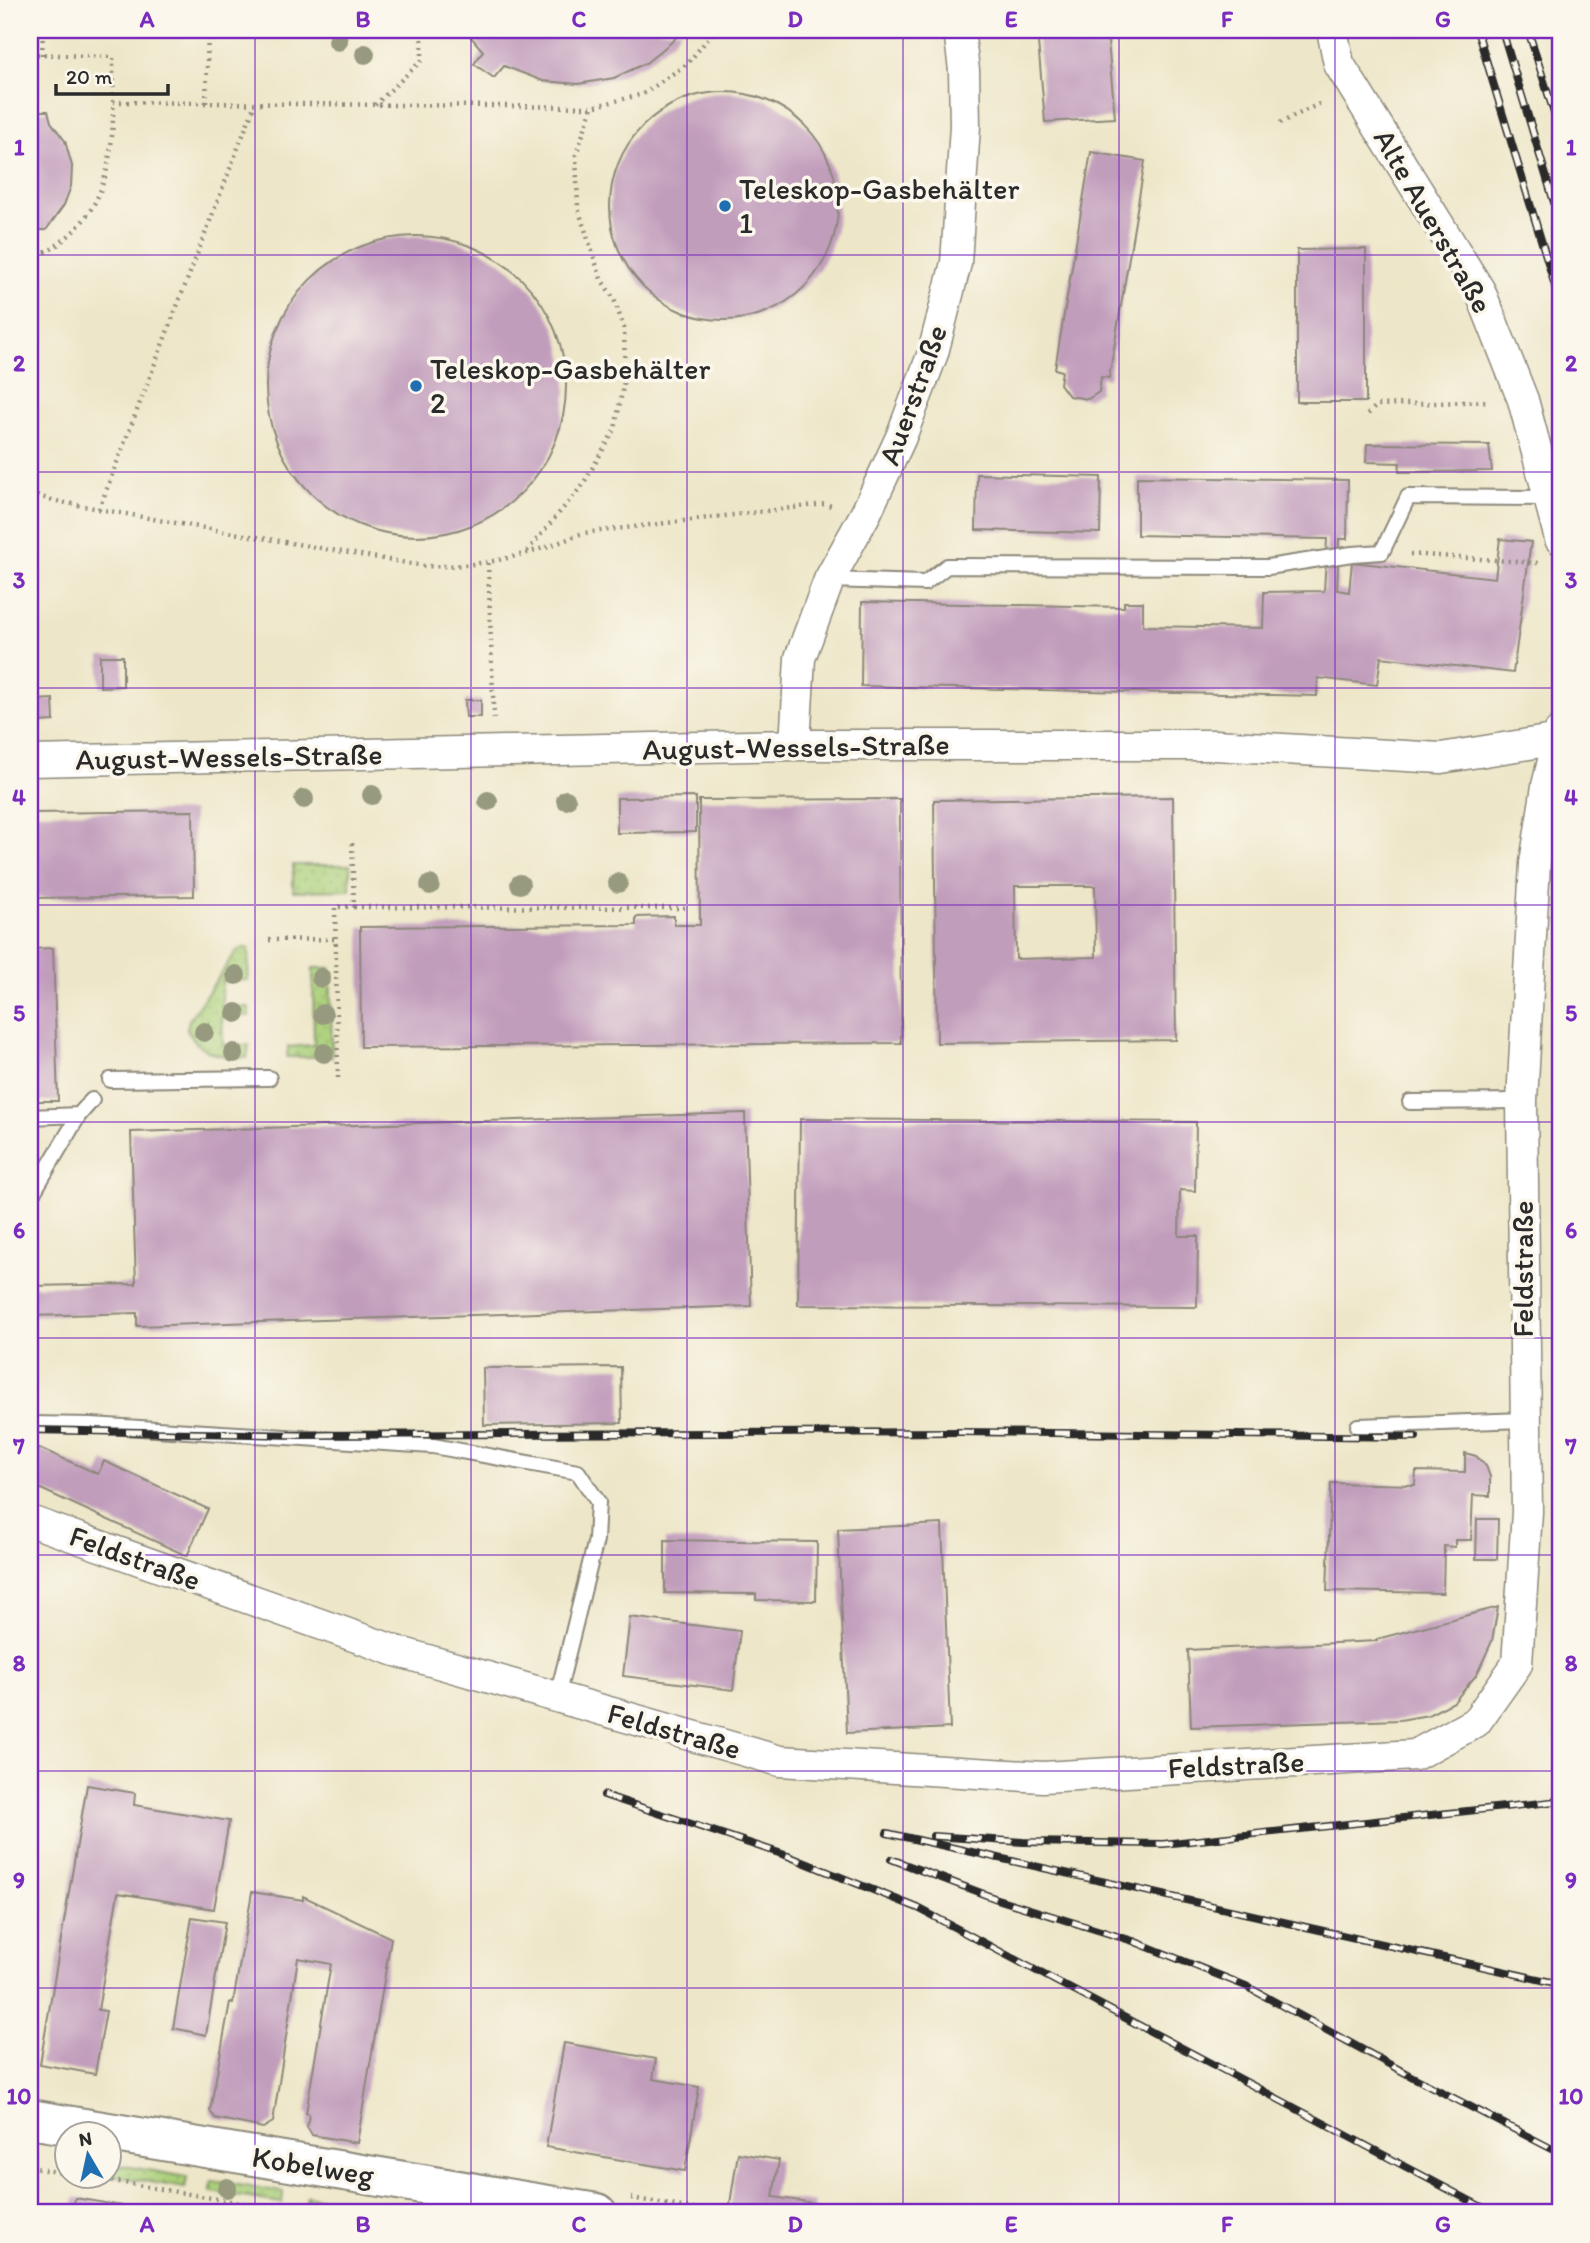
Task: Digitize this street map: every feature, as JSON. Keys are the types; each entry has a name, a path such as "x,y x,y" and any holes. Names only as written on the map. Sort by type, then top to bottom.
{"street":[{"name":"Auerstraße","path":"795,745 800,658 829,580 866,513 901,437 933,353 956,263 964,126 964,70 959,30"},
{"name":"Alte Auerstraße","path":"1332,30 1339,64 1480,291 1522,400 1560,539"},
{"name":"August-Wessels-Straße","path":"30,761 795,745 1215,745 1441,758 1559,737"},
{"name":"Feldstraße","path":"30,1521 396,1651 780,1761 1043,1777 1415,1755 1476,1721 1517,1664 1527,1512 1522,1101 1535,863 1547,786 1559,737"},
{"name":"Kobelweg","path":"30,2119 597,2213"}],"lane":[{"path":"829,580 925,583 947,566 1268,567 1382,552 1408,497 1550,498"},
{"path":"110,1080 269,1078"},
{"path":"30,1198 79,1115 92,1100"},
{"path":"1410,1102 1522,1101"},
{"path":"30,1117 79,1115"},
{"path":"1358,1426 1524,1420"},
{"path":"30,1424 433,1446 578,1472 598,1502 596,1540 557,1697"}],"path":[{"path":"42,55 43,30"},
{"path":"206,103 208,30"},
{"path":"375,105 422,60 422,30"},
{"path":"113,102 592,107 643,94 687,64 715,30"},
{"path":"30,54 113,57 110,159 100,194 77,229 48,253 30,253"},
{"path":"1280,123 1353,87"},
{"path":"99,509 255,104"},
{"path":"526,552 582,486 615,429 625,376 624,328 614,299 601,279 578,208 576,155 592,107"},
{"path":"1368,414 1377,405 1522,400"},
{"path":"30,494 99,509 425,566 459,568 488,564 555,545 583,533 825,505 866,513"},
{"path":"1382,552 1527,562"},
{"path":"488,564 496,752"},
{"path":"352,843 354,907"},
{"path":"338,1078 335,907 688,908"},
{"path":"269,940 335,939"},
{"path":"30,2167 52,2171"},
{"path":"122,2183 299,2213"},
{"path":"219,2213 221,2200"}],"green space":[{"path":"293,865 350,865 350,890 293,891"},
{"path":"243,948 249,949 248,980 222,981 222,1008 249,1007 249,1016 222,1016 223,1045 249,1045 247,1058 212,1053 198,1044 187,1029 189,1020 236,952"},
{"path":"313,968 330,968 332,1057 287,1057 288,1047 314,1045"},
{"path":"122,2165 187,2177 185,2188 122,2177"},
{"path":"212,2181 283,2192 282,2203 211,2192"},
{"path":"307,2196 381,2209 380,2213 331,2213 305,2209"}],"building":[{"path":"465,30 681,30 674,40 646,63 614,78 578,84 543,81 504,66 494,78 474,64 483,51"},
{"path":"1037,30 1107,30 1115,118 1045,122"},
{"name":"Teleskop-Gasbehälter 1","path":"724,92 757,97 778,106 796,118 812,134 833,173 838,206 833,239 824,260 812,278 796,294 757,315 724,320 691,315 670,306 652,294 636,278 615,239 610,206 615,173 624,152 636,134 652,118 691,97"},
{"path":"30,111 48,111 51,122 65,141 72,166 71,186 64,205 46,230 30,230"},
{"path":"1091,152 1145,161 1109,378 1101,377 1099,392 1088,399 1069,396 1060,384 1062,371 1055,369"},
{"name":"Teleskop-Gasbehälter 2","path":"416,236 445,239 473,248 487,254 522,280 548,315 554,329 563,357 566,386 563,415 554,443 548,457 522,492 487,518 473,524 445,533 416,536 387,533 359,524 345,518 310,492 284,457 278,443 269,415 266,386 269,357 278,329 284,315 310,280 345,254 359,248 387,239"},
{"path":"1366,249 1366,402 1297,402 1297,250"},
{"path":"1367,444 1489,445 1492,471 1399,472 1400,463 1366,462"},
{"path":"977,474 1101,477 1100,533 976,530"},
{"path":"1137,477 1348,480 1347,539 1339,539 1337,590 1349,592 1352,562 1495,578 1500,539 1531,542 1513,673 1381,657 1377,685 1318,678 1317,696 861,686 862,602 1124,607 1124,602 1143,602 1143,626 1263,628 1264,592 1324,591 1327,539 1137,535"},
{"path":"100,656 123,656 123,686 100,687"},
{"path":"53,699 54,721 36,722 35,700"},
{"path":"465,700 481,700 481,717 466,717"},
{"path":"696,797 696,832 617,833 617,798"},
{"path":"1173,797 1176,1040 937,1043 934,800","holes":["1015,886 1095,886 1096,957 1016,959"]},
{"path":"900,799 901,1043 361,1047 360,927 636,925 636,917 674,916 674,925 700,925 699,800"},
{"path":"193,811 194,896 30,898 30,813"},
{"path":"53,948 58,1101 30,1101 30,949"},
{"path":"745,1113 751,1306 137,1326 137,1313 30,1316 30,1286 136,1284 131,1132"},
{"path":"800,1119 1196,1122 1195,1191 1180,1190 1179,1236 1198,1236 1197,1307 798,1305"},
{"path":"621,1367 622,1423 484,1425 483,1368"},
{"path":"39,1448 98,1474 104,1461 208,1509 187,1556 30,1484 30,1467"},
{"path":"1465,1453 1476,1456 1486,1466 1490,1477 1490,1496 1473,1495 1471,1540 1455,1540 1455,1547 1444,1546 1443,1593 1327,1591 1331,1483 1415,1485 1416,1471 1465,1472"},
{"path":"1477,1519 1498,1519 1497,1559 1476,1559"},
{"path":"942,1524 950,1728 847,1733 838,1529"},
{"path":"665,1540 817,1542 816,1601 756,1600 756,1594 665,1593"},
{"path":"1498,1607 1492,1641 1477,1674 1454,1702 1428,1715 1400,1720 1191,1727 1188,1650 1377,1641"},
{"path":"630,1617 740,1631 733,1690 623,1676"},
{"path":"87,1785 135,1793 134,1805 229,1821 214,1909 118,1893 98,2010 106,2011 95,2074 40,2064"},
{"path":"252,1892 303,1900 303,1896 391,1938 357,2143 312,2135 307,2127 309,2114 306,2113 331,1964 298,1958 273,2122 263,2128 215,2118 210,2111 230,2002 233,2003"},
{"path":"192,1917 225,1922 206,2035 173,2028"},
{"path":"30,1994 36,1995 31,2023 30,2022"},
{"path":"564,2043 656,2059 653,2079 699,2087 685,2171 546,2147"},
{"path":"738,2153 779,2160 773,2197 815,2203 813,2213 751,2213 729,2210"},
{"path":"75,2198 147,2210 146,2213 72,2213"}],"railway":[{"path":"1477,30 1560,302"},
{"path":"1502,30 1560,222"},
{"path":"1528,30 1560,132"},
{"path":"1556,30 1560,42"},
{"path":"30,1430 300,1435 961,1432 1416,1437"},
{"path":"604,1795 788,1856 918,1908 1493,2213"},
{"path":"933,1836 1023,1842 1163,1844 1560,1801"},
{"path":"887,1833 1560,1984"},
{"path":"891,1859 997,1899 1133,1941 1246,1986 1560,2153"}],"place":[{"name":"Teleskop-Gasbehälter 1","path":"725,206"},
{"name":"Teleskop-Gasbehälter 2","path":"416,386"}]}
